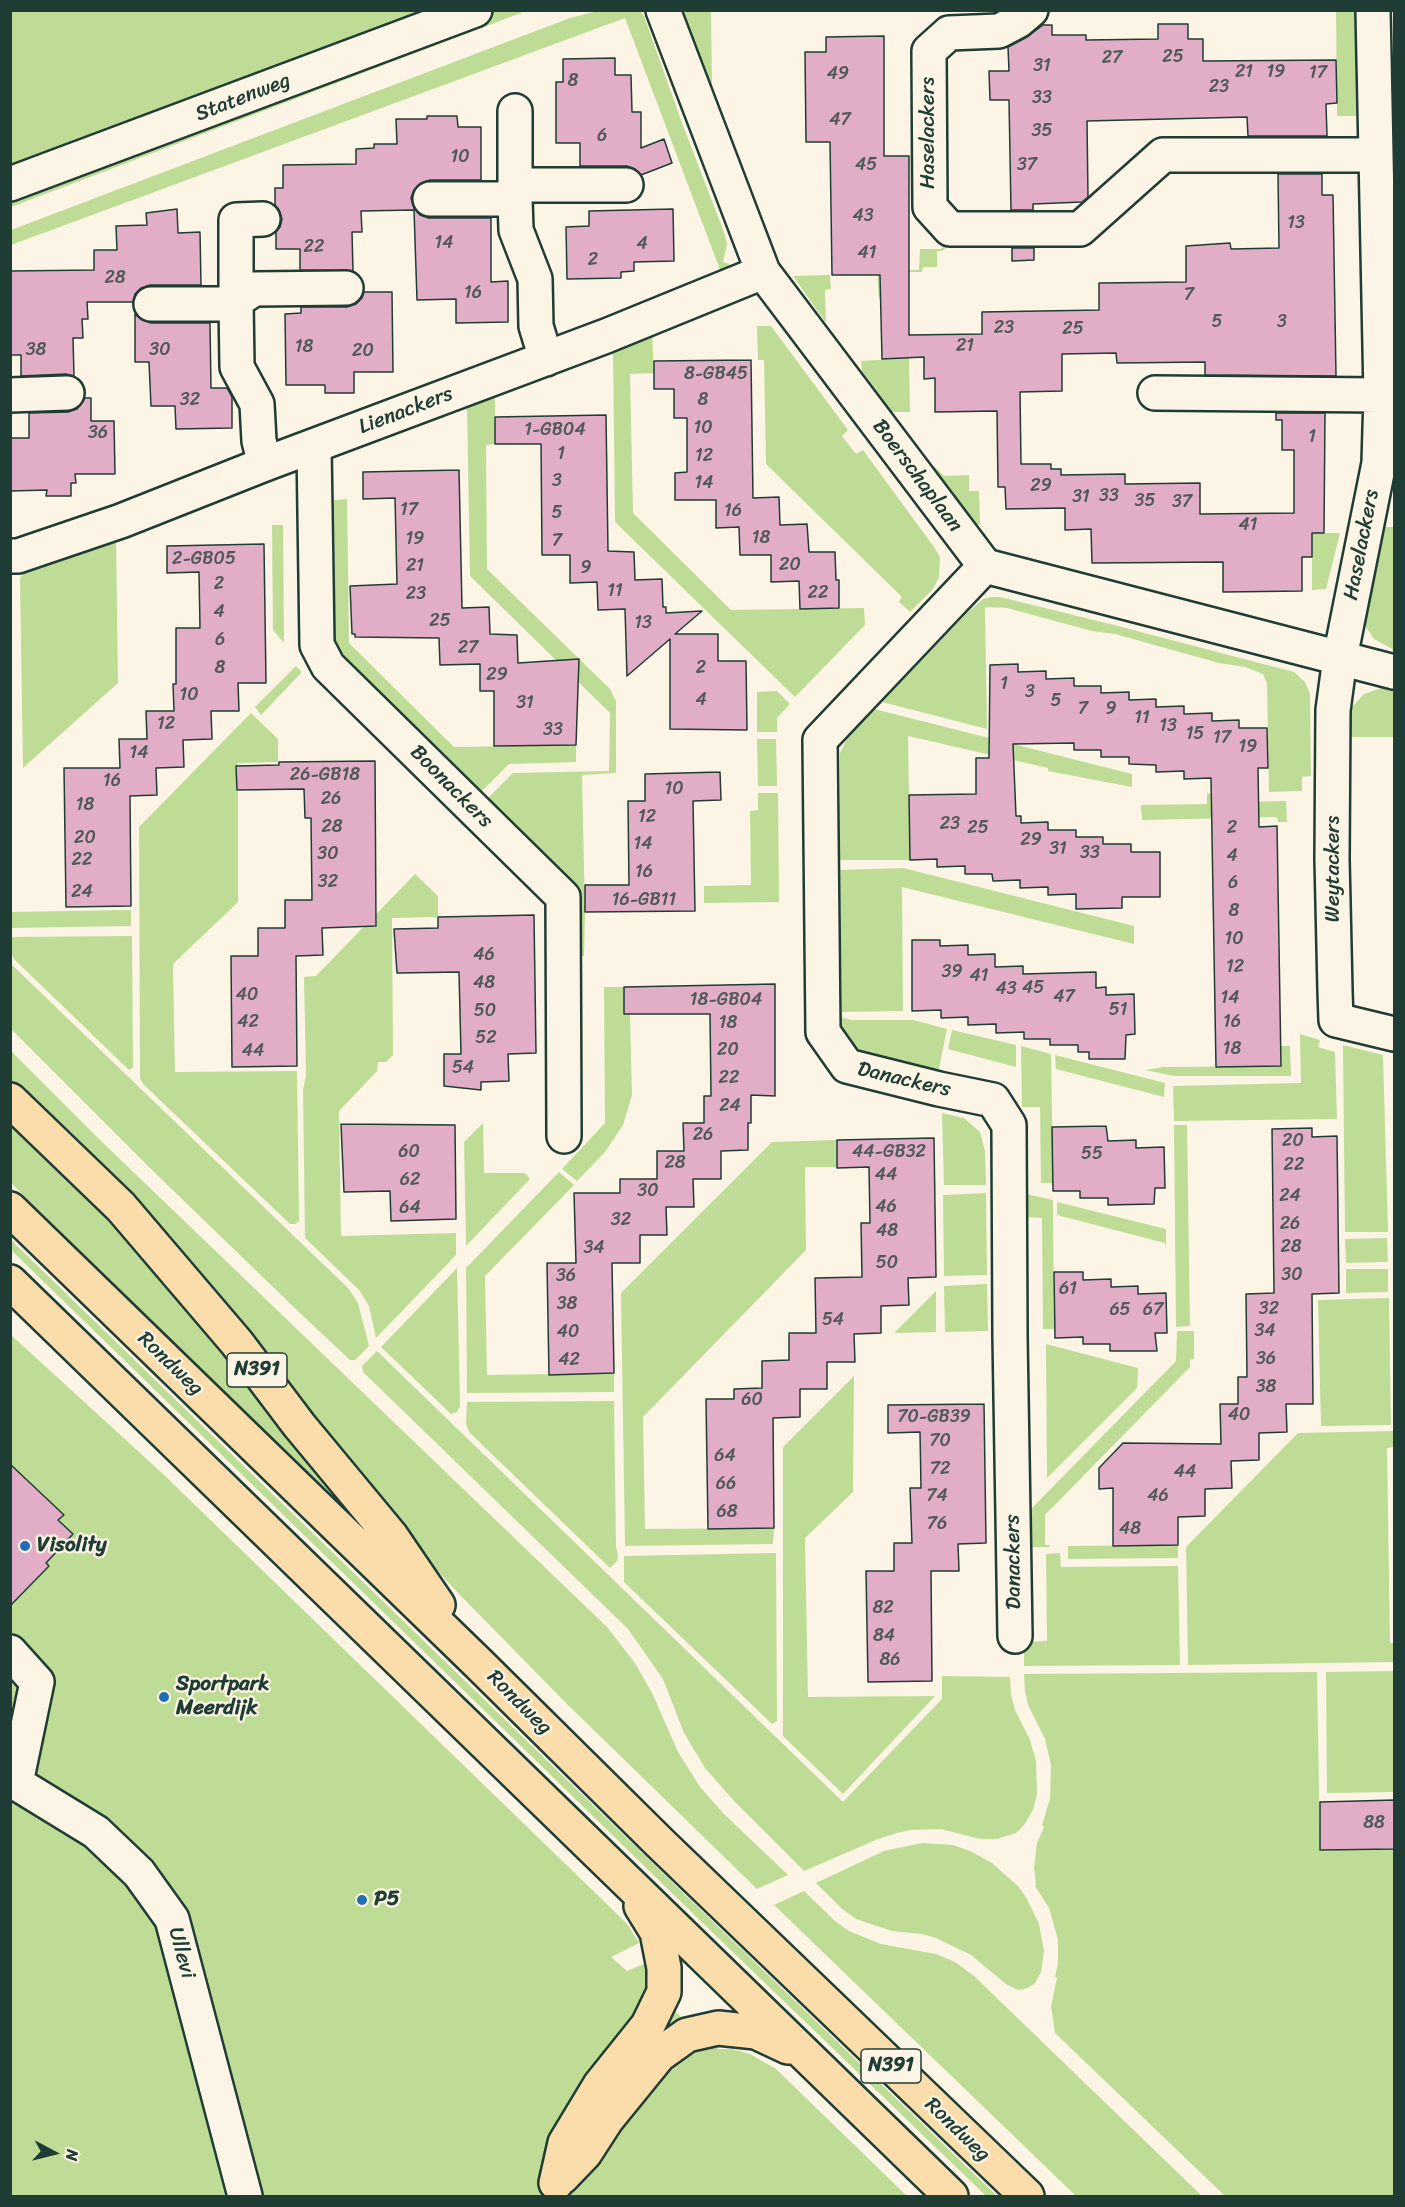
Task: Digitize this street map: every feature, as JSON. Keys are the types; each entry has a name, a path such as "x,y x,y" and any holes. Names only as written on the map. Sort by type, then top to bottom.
{"main road":[{"name":"N391","path":"10,1100 121,1207 237,1343 299,1425 391,1536 478,1663"},
{"name":"Rondweg","path":"10,1209 661,1844 1027,2196"},
{"name":"N391","path":"10,1282 951,2196"},
{"name":"N391","path":"10,1305 90,1359"},
{"path":"552,2190 565,2143 600,2085 648,2025 664,1992 664,1968 657,1932 624,1880"},
{"path":"552,2190 585,2153 608,2119 659,2055 687,2035 718,2028 756,2032 805,2054"}],"street":[{"name":"Statenweg","path":"10,184 475,10"},
{"name":"Boerschaplaan","path":"663,10 763,272 985,566"},
{"name":"Haselackers","path":"1031,10 999,32 949,33 929,51 930,207 950,229 1080,229 1163,155 1376,156"},
{"name":"Haselackers","path":"1340,658 1379,463 1381,395 1373,10"},
{"path":"515,111 516,230 535,279 536,326 546,359"},
{"path":"430,199 626,185"},
{"path":"263,219 236,220 236,301 237,367 257,404 258,441 266,464"},
{"name":"Lienackers","path":"10,556 18,556 77,537 546,359 763,272"},
{"path":"151,304 221,304 236,301 254,289 346,288"},
{"path":"10,394 67,393"},
{"path":"1155,393 1381,395"},
{"name":"Boonackers","path":"314,446 317,645 328,666 563,897 564,1136"},
{"path":"985,566 1395,672"},
{"name":"Danackers","path":"985,566 820,740 824,1032 847,1066 993,1100 1009,1125 1015,1636"},
{"name":"Weytackers","path":"1340,658 1334,710 1332,859 1336,1020 1395,1034"},
{"path":"10,1652 36,1682 14,1782"},
{"name":"Ullevi","path":"14,1782 96,1832 139,1874 172,1919 245,2196"}],"green space":[{"path":"639,10 644,16 724,232 727,244 723,262 730,264 722,275 625,18 11,245 11,230 570,18 598,11"},
{"path":"11,11 448,11 11,177"},
{"path":"495,11 526,11 11,207 11,194"},
{"path":"680,11 711,11 712,88 710,91"},
{"path":"1336,11 1355,11 1356,116 1337,116"},
{"path":"953,239 953,242 942,251 937,251 937,267 923,267 922,272 902,272 882,299 879,299 877,271 919,270 920,249 941,249"},
{"path":"830,275 831,289 825,290 826,323 793,276"},
{"path":"757,326 771,326 848,430 842,436 856,454 863,450 940,557 939,577 933,589 910,612 899,602 902,597 766,464 764,360 758,360"},
{"path":"652,333 654,373 630,374 633,513 731,610 864,608 865,625 795,697 615,522 613,348"},
{"path":"909,358 910,412 892,412 862,371 861,361"},
{"path":"495,393 495,444 486,445 487,569 610,689 616,701 616,773 582,775 584,956 579,956 574,889 484,802 513,773 609,771 610,713 470,576 467,403"},
{"path":"935,467 944,476 969,475 969,491 979,491 980,524 975,526 930,470"},
{"path":"347,499 349,643 454,747 576,745 576,762 509,764 481,792 340,654 336,645 335,629 334,500"},
{"path":"272,525 283,525 284,643 273,630"},
{"path":"1384,527 1394,527 1394,650 1374,639 1366,627 1364,615"},
{"path":"1312,533 1340,533 1326,589 1312,590"},
{"path":"116,536 118,683 23,768 20,579 25,570"},
{"path":"1000,597 1114,625 1294,672 1305,682 1310,694 1311,776 1302,777 1302,791 1269,792 1267,683 1263,674 1245,667 1219,663 1115,634 1092,631 1007,608 985,607 987,729 882,702 967,613 983,599"},
{"path":"296,666 302,672 261,715 255,707"},
{"path":"1381,688 1394,688 1394,737 1343,737 1349,710 1364,694"},
{"path":"777,691 790,704 777,718 777,732 757,732 757,692"},
{"path":"874,709 1132,774 1132,787 1048,771 1048,768 908,736 910,860 840,860 840,753 848,737"},
{"path":"251,713 278,739 278,762 238,763 238,902 173,964 175,1072 297,1071 299,1221 295,1224 290,1224 143,1084 140,1078 139,827"},
{"path":"757,739 776,739 777,786 758,786"},
{"path":"758,793 778,793 779,902 704,903 704,886 751,885 750,811 758,810"},
{"path":"1207,793 1240,802 1286,801 1287,822 1278,822 1277,817 1142,820 1141,805 1207,804"},
{"path":"903,868 1134,926 1134,944 902,887 903,1011 842,1012 840,870"},
{"path":"415,874 438,896 438,917 392,918 393,1055 386,1062 378,1062 377,1071 339,1111 341,1236 456,1233 456,1255 376,1338 369,1306 359,1290 305,1238 304,977 316,976"},
{"path":"131,910 131,926 11,928 11,912"},
{"path":"132,936 133,1068 129,1070 14,959 11,954 10,937"},
{"path":"11,964 349,1289 358,1303 369,1346 355,1360 350,1360 302,1315 11,1029"},
{"path":"604,987 624,987 624,1014 630,1014 632,1095 623,1125 605,1152 577,1181 562,1169 605,1123"},
{"path":"834,1015 851,1020 913,1020 947,1029 937,1078 846,1050"},
{"path":"952,1030 1016,1045 1016,1067 948,1049"},
{"path":"1300,1034 1320,1040 1318,1047 1335,1052 1337,1119 1174,1121 1173,1086 1301,1083"},
{"path":"1343,1045 1383,1055 1388,1232 1345,1232"},
{"path":"1021,1046 1051,1054 1053,1183 1041,1183 1040,1107 1022,1107"},
{"path":"1281,1046 1290,1046 1291,1076 1174,1076 1145,1070 1163,1067 1281,1066"},
{"path":"10,1050 99,1139 607,1627 635,1663 653,1695 678,1752 700,1787 724,1814 788,1875 757,1889 567,1704 459,1594 413,1544 54,1125 11,1083"},
{"path":"1055,1055 1165,1083 1164,1097 1056,1069"},
{"path":"10,1110 101,1198 355,1511 350,1515 11,1183"},
{"path":"942,1113 964,1118 980,1132 985,1151 986,1185 944,1185"},
{"path":"483,1123 484,1173 525,1173 530,1179 466,1246 464,1142"},
{"path":"1174,1125 1187,1125 1190,1326 1176,1327"},
{"path":"837,1140 837,1167 805,1167 806,1250 643,1417 645,1529 774,1528 773,1544 625,1546 621,1293 772,1142"},
{"path":"559,1172 574,1185 485,1276 487,1375 614,1373 614,1392 467,1393 466,1268"},
{"path":"986,1193 987,1275 944,1276 943,1195"},
{"path":"1022,1193 1053,1200 1054,1329 1043,1329 1042,1218 1023,1217"},
{"path":"1057,1202 1166,1229 1166,1248 1165,1243 1057,1215"},
{"path":"1387,1238 1388,1262 1346,1263 1345,1239"},
{"path":"11,1240 997,2196 986,2196 713,1933 11,1250"},
{"path":"457,1268 460,1406 457,1412 451,1414 381,1347"},
{"path":"1346,1269 1388,1269 1388,1292 1346,1293"},
{"path":"987,1284 988,1331 945,1332 944,1286"},
{"path":"936,1291 936,1332 894,1333"},
{"path":"1389,1298 1391,1425 1321,1426 1318,1300"},
{"path":"1177,1331 1194,1331 1194,1359 1190,1359 1190,1367 1045,1515 1045,1545 1050,1545 1049,1547 1032,1547 1031,1509 1176,1361"},
{"name":"Sportpark Meerdijk","path":"10,1334 163,1474 628,1925 639,1943 611,1957 627,1971 646,1963 648,1988 718,2049 732,2049 750,2054 776,2069 907,2196 11,2196"},
{"path":"1046,1344 1138,1368 1137,1388 1047,1478"},
{"path":"377,1351 843,1802 942,1699 942,1676 1010,1677 1015,1710 1030,1740 1036,1761 1037,1794 1033,1810 1024,1825 1016,1833 997,1839 980,1839 941,1829 910,1830 878,1839 804,1871 735,1802 705,1768 684,1733 663,1679 628,1629 363,1372 362,1366"},
{"path":"854,1376 853,1492 805,1538 808,1697 935,1696 843,1794 783,1736 783,1447"},
{"path":"614,1401 618,1555 617,1561 610,1568 469,1432 466,1424 467,1402"},
{"path":"1394,1431 1394,1447 1387,1448 1390,1643 1394,1643 1394,1662 1188,1665 1186,1547 1298,1433"},
{"path":"1178,1545 1178,1558 1068,1559 1068,1546"},
{"path":"776,1553 777,1721 772,1724 624,1582 624,1556"},
{"path":"1060,1553 1061,1567 1178,1566 1180,1665 1024,1666 1024,1642 1047,1641 1046,1554"},
{"path":"1394,1671 1394,1792 1327,1793 1326,1672"},
{"path":"1317,1672 1320,1850 1394,1849 1394,2196 1225,2196 1055,2033 1051,2006 1057,1978 1055,1977 1058,1963 1058,1940 1049,1908 1035,1886 1034,1868 1037,1843 1044,1827 1042,1825 1050,1799 1051,1765 1045,1739 1028,1705 1024,1674"},
{"path":"922,1843 953,1845 970,1851 992,1863 1019,1887 1039,1924 1044,1951 1041,1972 1035,1983 1028,1988 1018,1990 1006,1984 971,1955 936,1938 892,1931 856,1919 841,1908 816,1883 884,1851"},
{"path":"804,1891 835,1921 849,1931 881,1944 936,1954 955,1962 974,1976 1202,2196 1076,2196 774,1905"}],"building":[{"path":"1158,24 1188,24 1188,39 1203,39 1203,61 1336,60 1337,103 1326,104 1327,136 1248,136 1247,117 1087,121 1088,197 1082,202 1033,204 1033,210 1011,210 1009,100 990,100 989,71 1009,71 1008,47 1043,25 1052,25 1052,35 1086,35 1086,40 1158,39"},
{"path":"884,36 884,156 909,156 909,335 982,334 982,312 1099,310 1099,283 1186,282 1186,246 1230,243 1231,249 1279,248 1278,174 1322,174 1322,195 1333,195 1336,376 1205,375 1205,362 1117,363 1116,353 1062,354 1062,391 1020,392 1021,464 1051,464 1051,469 1061,469 1061,475 1125,474 1125,484 1200,483 1200,514 1294,513 1294,450 1282,450 1282,420 1276,420 1276,413 1325,413 1324,533 1312,533 1312,557 1302,557 1302,591 1223,592 1223,562 1092,563 1091,529 1065,530 1065,508 1006,509 1005,487 998,487 997,411 935,412 935,378 924,379 924,357 882,359 880,275 832,275 830,142 806,142 805,52 826,52 826,37"},
{"path":"615,58 615,75 631,75 632,112 641,112 641,148 664,139 672,163 641,175 635,169 627,166 580,166 580,143 556,143 556,82 563,82 563,59"},
{"path":"427,116 457,116 458,127 481,127 481,180 430,180 421,183 414,190 411,198 414,208 420,215 429,218 491,218 491,282 508,281 508,322 456,323 456,299 417,300 414,210 361,211 362,232 352,232 353,271 300,270 300,249 276,249 276,232 282,219 275,205 275,188 283,188 283,165 356,164 356,149 374,148 374,144 397,144 396,119 427,119"},
{"path":"177,209 178,233 200,232 201,285 150,285 141,288 135,294 133,302 87,302 88,319 82,319 83,338 73,338 74,376 66,374 21,376 21,355 10,355 10,271 94,270 94,250 117,250 116,226 147,225 146,213"},
{"path":"673,209 674,261 634,262 634,271 621,272 621,278 567,279 566,227 589,226 589,211"},
{"path":"1012,248 1034,248 1034,260 1012,261"},
{"path":"364,292 392,292 393,372 354,372 354,393 325,393 325,385 286,385 285,314 301,313 301,307 347,307 356,304"},
{"path":"135,314 151,323 210,323 211,388 227,388 232,397 232,428 176,429 175,406 151,406 149,362 135,362"},
{"path":"751,360 753,498 779,497 780,525 807,524 809,552 835,552 836,580 839,580 839,608 800,609 799,581 771,582 771,555 740,555 739,527 716,528 716,500 675,500 675,473 687,472 687,418 674,418 674,389 654,389 654,361"},
{"path":"85,398 91,398 91,421 114,421 115,474 75,474 76,483 71,483 71,496 46,496 47,490 10,491 10,438 29,438 29,413 68,412 77,409"},
{"path":"606,415 608,551 634,552 635,580 662,579 663,607 666,607 666,613 702,611 675,634 718,634 718,661 746,661 747,730 670,729 670,639 627,676 625,609 598,610 597,582 570,583 570,555 542,555 541,444 495,444 495,417"},
{"path":"459,470 462,608 489,607 490,634 517,635 518,663 579,659 576,745 494,746 494,691 480,691 480,664 440,665 439,638 355,637 355,634 352,634 350,586 397,584 395,498 363,499 363,472"},
{"path":"264,544 266,683 238,683 239,711 211,711 212,739 183,740 184,767 156,768 157,795 130,796 131,906 66,907 64,768 120,768 119,739 147,739 146,711 174,711 176,628 200,628 199,572 167,573 167,546"},
{"path":"1018,664 1018,672 1046,671 1046,679 1074,678 1074,686 1101,686 1101,693 1129,692 1129,700 1156,699 1156,707 1184,706 1184,714 1212,713 1212,721 1239,720 1239,728 1267,728 1268,768 1258,768 1259,827 1277,826 1281,1066 1216,1067 1211,778 1184,779 1184,771 1156,772 1156,765 1129,764 1129,757 1101,757 1101,750 1074,750 1074,743 1013,744 1016,816 1021,816 1021,823 1048,822 1048,830 1076,830 1076,837 1103,837 1103,844 1131,844 1131,852 1160,852 1160,897 1122,897 1122,908 1076,909 1076,894 1048,895 1048,887 1020,888 1020,880 993,881 992,874 965,874 965,866 937,867 937,859 910,860 909,795 976,794 976,758 989,758 990,665"},
{"path":"375,761 376,926 322,928 323,955 296,956 297,1066 232,1067 231,956 258,956 258,928 285,928 285,900 312,900 311,818 305,818 304,789 237,790 236,766 279,765 279,762"},
{"path":"720,772 721,800 693,801 695,911 585,912 585,885 629,885 628,801 645,801 645,774"},
{"path":"534,915 536,1053 508,1054 509,1081 481,1082 481,1090 444,1086 444,1054 461,1054 459,972 397,973 394,929 438,928 438,917"},
{"path":"912,940 940,940 940,946 968,945 968,955 995,954 995,967 1023,966 1023,974 1096,972 1096,988 1106,987 1106,995 1134,994 1135,1034 1126,1035 1125,1059 1089,1059 1089,1052 1078,1052 1078,1045 1050,1045 1050,1039 1024,1039 1024,1032 996,1033 996,1024 968,1025 968,1017 941,1018 941,1010 912,1011"},
{"path":"775,984 775,1096 751,1095 748,1150 721,1151 721,1179 693,1179 694,1207 666,1207 667,1235 640,1235 640,1263 612,1263 614,1373 549,1375 547,1263 576,1263 574,1193 620,1193 620,1179 657,1179 657,1151 684,1151 683,1123 704,1123 704,1096 711,1096 710,1014 624,1014 624,987"},
{"path":"341,1124 455,1125 456,1219 391,1221 390,1191 344,1192"},
{"path":"1106,1126 1108,1141 1136,1140 1136,1148 1164,1147 1165,1188 1155,1188 1154,1204 1108,1205 1108,1198 1080,1198 1080,1191 1053,1191 1052,1127"},
{"path":"1312,1128 1312,1137 1337,1136 1339,1293 1312,1294 1313,1404 1286,1404 1287,1432 1259,1433 1259,1460 1231,1461 1232,1488 1205,1489 1205,1516 1178,1517 1178,1545 1113,1546 1113,1488 1099,1489 1099,1468 1123,1443 1221,1444 1220,1404 1238,1404 1238,1377 1247,1377 1246,1294 1274,1293 1272,1129"},
{"path":"934,1138 936,1277 908,1278 909,1305 881,1306 881,1333 854,1334 855,1362 827,1362 827,1389 800,1389 800,1417 773,1418 774,1528 708,1529 706,1399 734,1399 734,1389 762,1388 762,1361 789,1360 789,1333 816,1333 815,1278 862,1277 861,1223 870,1223 869,1167 837,1168 837,1140"},
{"path":"1054,1272 1083,1272 1083,1280 1111,1279 1111,1287 1138,1286 1138,1294 1166,1293 1167,1333 1155,1333 1157,1351 1110,1351 1110,1344 1083,1344 1083,1337 1055,1338"},
{"path":"984,1404 986,1543 958,1544 959,1571 931,1571 932,1681 868,1682 866,1571 894,1571 894,1543 912,1543 910,1488 921,1488 920,1432 888,1433 888,1405"},
{"path":"10,1464 64,1515 58,1520 73,1534 46,1563 49,1566 10,1606"},
{"path":"1395,1800 1395,1849 1320,1850 1320,1802"}],"place":[{"name":"Visolity","path":"25,1546"},
{"name":"Sportpark Meerdijk","path":"164,1697"},
{"name":"P5","path":"362,1900"}]}
